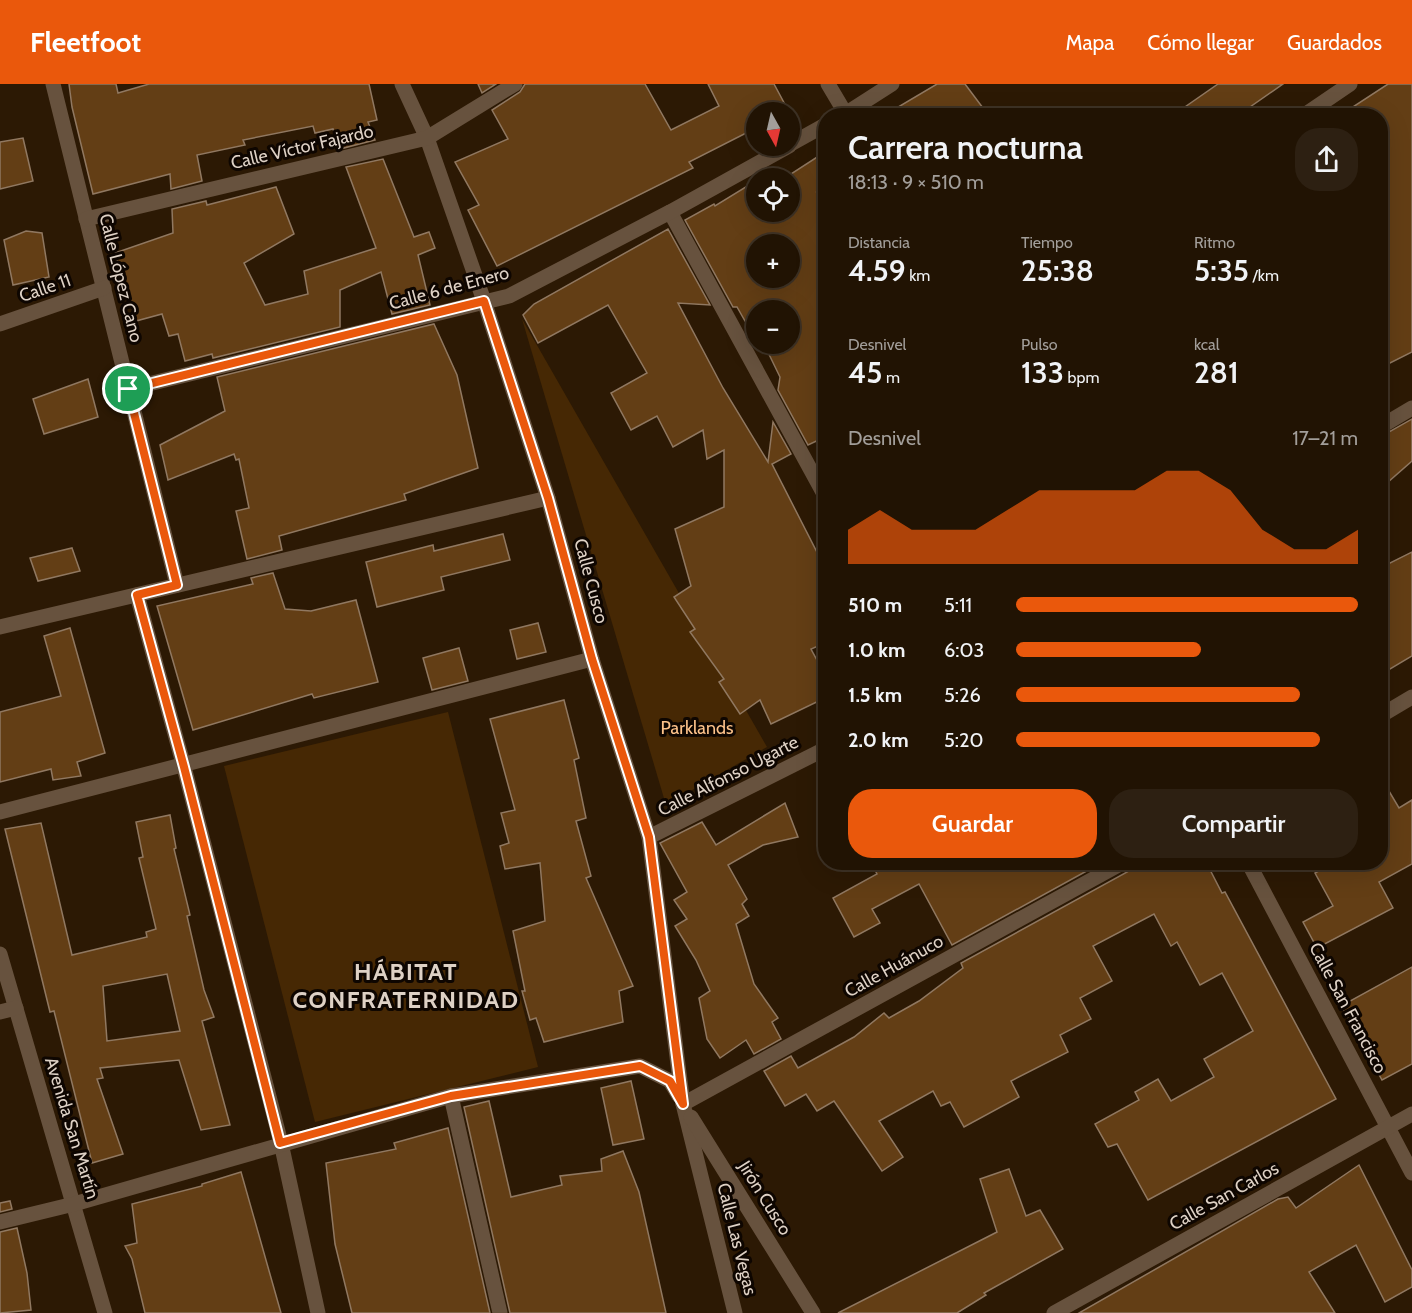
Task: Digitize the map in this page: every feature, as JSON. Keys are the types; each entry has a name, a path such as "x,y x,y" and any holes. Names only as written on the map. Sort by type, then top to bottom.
{"street":[{"name":"Calle López Cano","path":"53,84 177,585"},
{"name":"Calle Cusco","path":"402,84 427,138 484,301 548,498 592,659 649,837 683,1104"},
{"name":"Calle Víctor Fajardo","path":"86,219 427,138 515,84"},
{"path":"828,84 841,108"},
{"path":"856,108 892,84"},
{"path":"1315,108 1350,84"},
{"name":"Calle 6 de Enero","path":"800,139 818,129"},
{"name":"Calle 6 de Enero","path":"128,389 509,296 670,212 769,156"},
{"path":"670,212 818,483"},
{"name":"Calle 11","path":"0,324 104,288"},
{"path":"1388,422 1412,408"},
{"path":"0,627 548,498"},
{"path":"137,595 184,767 280,1143 318,1313"},
{"path":"0,812 184,767 592,659"},
{"path":"1388,711 1412,697"},
{"name":"Calle Alfonso Ugarte","path":"649,837 818,752"},
{"name":"Calle Huánuco","path":"683,1104 1109,870"},
{"name":"Calle San Francisco","path":"1252,870 1412,1173"},
{"name":"Avenida San Martín","path":"0,954 105,1313"},
{"path":"0,1012 16,1008"},
{"name":"Jirón Cusco","path":"0,1222 74,1204 280,1143 451,1096 640,1066 670,1081 813,1313"},
{"path":"451,1096 500,1313"},
{"name":"Calle Las Vegas","path":"683,1104 735,1313"},
{"name":"Calle San Carlos","path":"1054,1313 1412,1114"}],"green space":[{"name":"Parklands","path":"522,319 767,747 666,805"},
{"path":"448,712 538,1067 315,1122 224,766"}],"building":[{"path":"69,84 116,84 118,93 149,84 369,84 377,120 368,122 375,140 340,149 333,129 315,133 313,126 243,140 245,145 197,155 202,181 171,189 170,174 93,194 72,107"},
{"path":"478,84 496,84 482,93"},
{"path":"525,84 645,84 671,130 719,106 708,84 774,84 784,102 746,102 746,133 689,162 693,168 497,266 468,210 479,205 455,162 508,139 492,110 520,92"},
{"path":"937,84 965,84 983,108 896,108"},
{"path":"1218,84 1283,84 1248,108 1184,108"},
{"path":"1388,84 1412,84 1412,352 1388,364 1388,108 1351,108"},
{"path":"23,138 33,181 0,189 0,142"},
{"path":"818,157 818,440 808,445 778,390 780,377 769,354 800,354 800,300 746,300 745,321 737,307 733,307 685,220 714,204 715,206 746,187 746,222 800,222 800,168"},
{"path":"383,159 414,237 429,232 435,248 418,255 430,305 392,314 381,272 340,290 340,327 213,358 212,354 185,361 178,334 169,336 162,314 136,321 115,253 173,233 172,209 206,201 207,205 276,187 294,234 244,263 265,305 308,294 304,271 376,248 346,167"},
{"path":"668,229 710,305 678,303 723,388 768,462 773,422 791,454 772,464 818,554 818,646 811,649 818,662 818,701 771,724 760,700 740,714 719,682 724,679 690,632 695,629 674,597 691,586 675,529 724,507 724,450 707,459 703,430 673,447 657,416 631,430 611,393 647,373 608,305 538,343 523,315 534,304"},
{"path":"26,231 42,233 49,277 13,285 4,240"},
{"path":"434,324 457,375 478,468 404,494 406,500 279,536 282,550 247,559 236,511 249,508 239,459 236,460 234,454 168,480 160,445 225,411 217,377"},
{"path":"88,379 98,417 44,434 33,399"},
{"path":"1412,419 1412,461 1388,482 1388,432"},
{"path":"503,534 510,560 441,577 444,590 377,607 366,562 433,545 434,551"},
{"path":"72,548 80,571 38,581 30,558"},
{"path":"1412,552 1412,656 1388,670 1388,564"},
{"path":"273,573 285,609 311,611 356,600 378,682 314,698 312,694 193,730 157,606 253,584 251,578"},
{"path":"538,623 546,652 517,659 510,630"},
{"path":"70,628 105,753 77,762 81,776 53,780 51,769 0,782 0,712 61,696 44,636"},
{"path":"459,648 468,681 432,690 423,658"},
{"path":"564,700 579,758 574,760 586,818 576,821 591,876 586,878 633,986 619,991 623,1022 544,1042 536,1018 530,1020 522,991 525,991 513,931 545,921 540,863 505,869 500,846 509,843 501,813 515,810 490,719"},
{"path":"1388,789 1399,808 1412,800 1412,864 1379,882 1393,908 1317,948 1303,922 1333,906 1315,873 1320,870 1388,870"},
{"path":"785,803 798,837 763,845 728,865 747,899 742,904 749,916 736,924 754,984 778,1018 772,1022 781,1039 754,1054 746,1040 720,1058 707,1039 699,998 710,991 696,960 675,926 687,919 674,900 687,892 660,843 702,822 716,845"},
{"path":"170,815 176,848 174,849 190,915 187,916 204,990 214,1017 202,1021 230,1125 201,1130 179,1060 100,1068 103,1078 97,1079 123,1154 92,1163 54,1011 50,1012 5,829 41,823 72,955 147,937 146,932 156,929 139,858 143,857 136,822","holes":["167,974 180,1031 107,1041 103,986"]},
{"path":"875,870 1088,870 952,945 919,884 872,909 880,923 854,937 833,898 877,874"},
{"path":"1210,870 1222,893 1225,892 1336,1099 1148,1200 1117,1144 1108,1147 1095,1124 1139,1100 1135,1092 1158,1079 1171,1101 1214,1077 1204,1059 1253,1031 1222,973 1200,985 1177,942 1171,946 1154,914 1093,946 1112,981 1080,998 1091,1019 1060,1035 1068,1052 1011,1081 1019,1097 964,1127 950,1102 941,1106 933,1091 879,1121 903,1157 882,1171 834,1101 817,1111 806,1094 785,1106 764,1071 791,1056 798,1068 854,1037 884,1013 889,1018 919,1001 963,968 961,963 1129,871"},
{"path":"1412,967 1412,1064 1382,1080 1341,1006"},
{"path":"631,1081 644,1139 613,1145 601,1088"},
{"path":"489,1101 511,1197 562,1185 560,1176 602,1171 601,1159 623,1151 639,1192 666,1313 510,1313 464,1107"},
{"path":"448,1128 490,1313 352,1313 335,1244 326,1163 396,1149 394,1143"},
{"path":"1359,1165 1412,1270 1412,1287 1385,1302 1356,1245 1309,1272 1335,1313 1079,1313 1278,1199 1288,1197 1296,1208"},
{"path":"1009,1169 1026,1216 1040,1210 1063,1249 984,1293 986,1295 957,1313 838,1313 997,1232 980,1179"},
{"path":"241,1172 281,1313 145,1313 132,1259 125,1246 137,1243 132,1204 202,1186 202,1184"},
{"path":"10,1201 12,1209 0,1212 0,1203"},
{"path":"17,1228 27,1273 31,1310 0,1313 0,1232"}],"district":[{"name":"HÁBITAT CONFRATERNIDAD","path":"406,985"}],"route":[{"path":"484,301 548,498 592,659 649,837 683,1104 670,1081 640,1066 451,1096 280,1143 184,767 137,595 177,585 128,389 484,301"}]}
